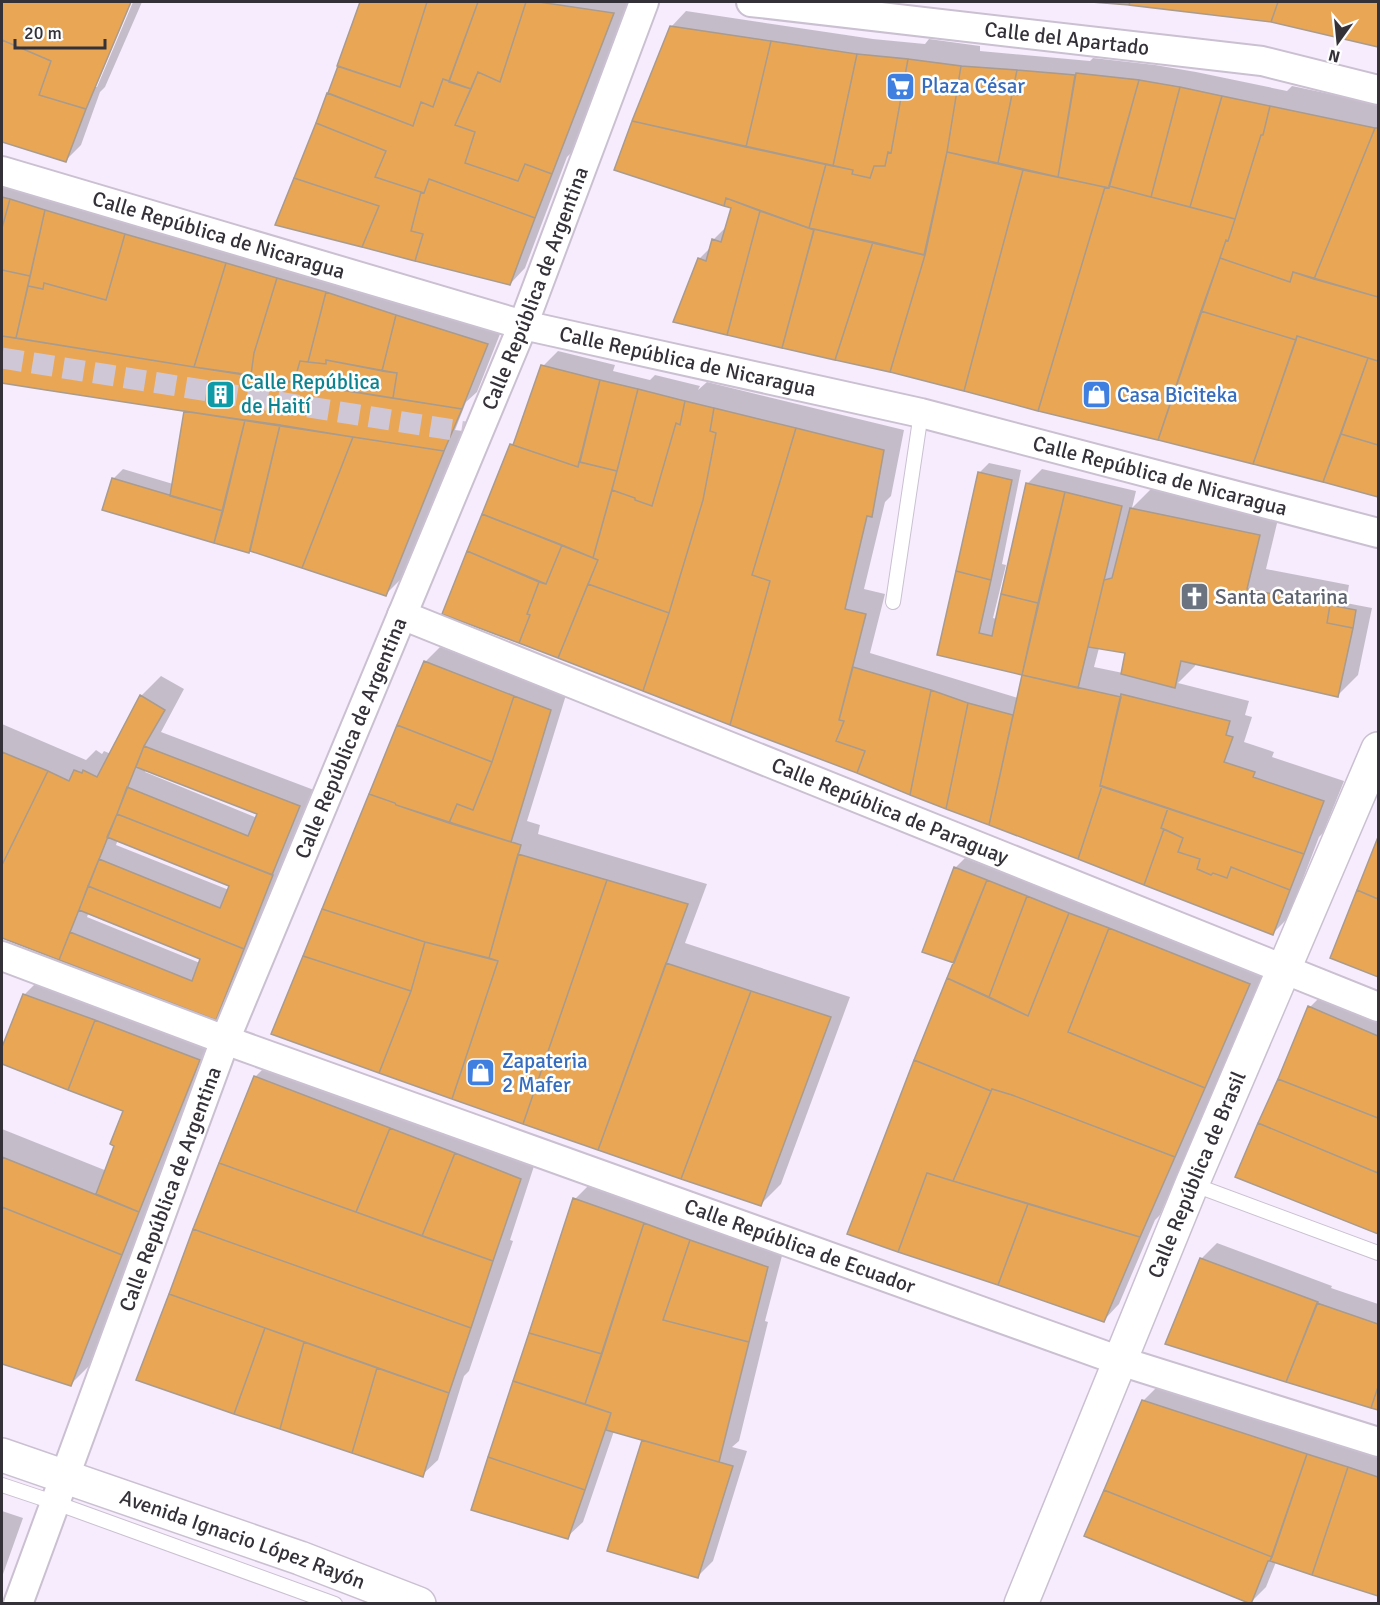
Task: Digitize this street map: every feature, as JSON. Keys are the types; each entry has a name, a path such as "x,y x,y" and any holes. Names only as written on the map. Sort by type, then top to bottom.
{"street":[{"name":"Calle República de Argentina","path":"18,1604 225,1040 523,325 644,2"},
{"name":"Calle del Apartado","path":"751,2 1262,61 1378,90"},
{"name":"Calle República de Nicaragua","path":"2,171 523,325 921,413 1378,533"},
{"name":"Calle República de Paraguay","path":"402,615 1378,1007"},
{"name":"Calle República de Brasil","path":"1021,1604 1192,1184 1378,749"},
{"name":"Calle República de Ecuador","path":"2,956 225,1040 1120,1361 1378,1442"},
{"name":"Avenida Ignacio López Rayón","path":"2,1455 61,1490 300,1558 419,1604"}],"lane":[{"path":"893,602 921,413"},
{"path":"1192,1184 1378,1253"},
{"path":"2,1485 61,1490 335,1604"}],"building":[{"path":"2,2 131,2 86,109 39,95 51,61 2,40"},
{"path":"360,2 427,2 400,87 337,66"},
{"path":"427,2 478,2 449,81 443,79 433,107 421,102 413,126 328,93 338,66 400,87"},
{"path":"478,2 526,2 500,82 478,72 471,89 449,82"},
{"path":"526,2 614,13 552,174 525,164 518,181 465,163 475,132 455,125 478,72 500,82"},
{"path":"1091,2 1130,2 1129,5"},
{"path":"1130,2 1278,2 1271,22 1129,5"},
{"path":"1278,2 1378,2 1378,47 1271,22"},
{"path":"670,26 771,41 746,147 632,121"},
{"path":"2,40 51,61 39,95 86,109 66,162 2,142"},
{"path":"771,41 857,54 833,166 746,147"},
{"path":"857,54 908,59 891,153 888,152 885,166 874,166 870,178 852,174 853,170 833,166"},
{"path":"908,59 961,66 947,152 924,255 809,228 826,164 853,170 852,174 870,178 874,166 885,166 888,152 891,153"},
{"path":"961,66 1017,70 998,163 947,152"},
{"path":"1017,70 1075,75 1058,177 998,163"},
{"path":"1076,73 1139,80 1109,188 1058,177"},
{"path":"443,79 471,89 455,125 475,132 465,163 518,181 525,164 552,174 535,218 429,179 424,193 375,177 386,151 316,123 327,93 413,126 421,102 433,107"},
{"path":"1139,80 1180,87 1151,197 1109,186"},
{"path":"1180,87 1222,96 1190,207 1151,197"},
{"path":"1222,96 1270,106 1263,135 1261,135 1235,219 1190,207"},
{"path":"1270,106 1375,128 1314,279 1293,272 1290,282 1220,258 1226,240 1228,241 1261,135 1263,135"},
{"path":"632,121 826,164 809,228 726,198 724,206 614,170"},
{"path":"316,123 386,151 375,177 421,192 411,231 423,234 415,261 362,247 379,206 294,178"},
{"path":"1375,128 1378,128 1378,297 1314,279"},
{"path":"947,152 1023,170 964,391 890,372 925,255"},
{"path":"1023,170 1105,187 1038,411 964,391"},
{"path":"294,178 379,206 362,247 275,225"},
{"path":"429,179 535,218 510,285 415,261 423,234 411,231 421,192 424,193"},
{"path":"1109,186 1235,219 1158,440 1038,411 1105,187 1109,188"},
{"path":"2,197 10,199 2,228"},
{"path":"726,198 760,211 727,335 673,322 698,258 706,261 712,239 721,242 731,208 724,206"},
{"path":"10,199 45,210 30,276 2,270 2,228"},
{"path":"45,210 125,234 106,300 44,283 43,289 28,286"},
{"path":"760,211 814,230 782,348 727,335"},
{"path":"814,229 873,242 835,360 782,348"},
{"path":"125,234 226,263 194,367 16,338 28,286 43,289 44,283 106,300"},
{"path":"873,242 925,255 890,372 835,360"},
{"path":"1220,258 1290,282 1293,272 1378,297 1378,361 1297,336 1296,340 1201,311"},
{"path":"226,263 277,278 254,353 251,375 194,367"},
{"path":"2,270 30,276 16,338 2,336"},
{"path":"277,278 326,292 308,362 300,361 294,382 251,375 254,353"},
{"path":"326,292 396,315 382,371 326,360 326,364 308,362"},
{"path":"1201,311 1296,340 1253,464 1158,440"},
{"path":"396,315 488,344 462,409 393,398 397,373 382,371"},
{"name":"Calle República de Haití","path":"2,336 462,409 444,451 46,390 2,383"},
{"path":"1297,336 1368,358 1323,482 1253,464"},
{"path":"1368,358 1378,361 1378,445 1341,434"},
{"path":"326,360 397,373 393,398 294,382 300,361 326,364"},
{"path":"541,365 600,380 578,467 513,445"},
{"path":"600,380 638,389 617,471 580,462"},
{"path":"638,389 685,401 680,425 676,423 652,506 612,490"},
{"path":"685,401 714,408 710,431 716,433 703,500 669,613 588,584 598,560 593,558 612,490 652,506 676,423 680,425"},
{"path":"714,408 796,428 752,575 770,581 730,725 643,691 703,500 716,433 710,431"},
{"path":"184,411 245,420 223,511 170,496"},
{"path":"245,420 280,425 249,553 214,543"},
{"path":"280,425 353,437 302,568 250,551"},
{"path":"796,428 884,450 872,517 867,516 845,609 866,614 839,720 844,721 836,741 865,751 857,773 730,725 770,581 752,575"},
{"path":"1341,434 1378,445 1378,497 1323,482"},
{"path":"353,437 444,451 386,596 302,568"},
{"path":"510,444 578,467 579,462 617,471 593,558 482,514"},
{"path":"978,472 1012,480 991,580 956,571"},
{"path":"112,478 223,511 214,543 102,510"},
{"path":"1026,483 1065,492 1038,603 1001,594"},
{"path":"1065,492 1122,506 1078,688 1022,675"},
{"name":"Santa Catarina","path":"1130,508 1260,535 1247,589 1330,605 1327,623 1353,628 1338,697 1181,661 1175,688 1121,674 1125,653 1088,647 1104,580 1112,578"},
{"path":"482,514 562,545 546,584 467,551"},
{"path":"562,545 598,560 558,658 519,643 539,582 546,584"},
{"path":"467,551 539,582 519,643 442,614"},
{"path":"956,571 991,580 979,633 992,636 1001,594 1038,603 1022,675 937,655"},
{"path":"588,584 669,613 643,691 558,658"},
{"path":"1330,605 1356,610 1353,628 1327,623"},
{"path":"424,661 514,696 492,762 397,725"},
{"path":"853,667 931,690 910,795 857,773 865,751 836,741 844,721 839,720"},
{"path":"1022,675 1121,697 1100,786 1102,786 1078,859 989,825"},
{"path":"931,690 968,703 946,809 910,795"},
{"path":"1121,694 1230,721 1226,735 1233,737 1224,762 1255,772 1253,777 1324,801 1304,854 1100,786"},
{"path":"140,695 165,710 144,746 59,960 2,938 2,865 48,771 69,781 74,770 82,773 83,770 97,777"},
{"path":"514,696 551,710 511,842 449,823 457,804 473,810"},
{"path":"968,703 1013,715 989,825 946,809"},
{"path":"397,725 492,762 473,810 457,804 449,823 369,794"},
{"path":"144,746 300,806 272,875 117,814 127,787 248,836 257,814 136,767"},
{"path":"2,752 48,771 2,865"},
{"path":"1102,786 1168,808 1161,828 1164,829 1144,885 1078,859"},
{"path":"369,794 396,805 521,845 489,958 425,942 322,909"},
{"path":"1168,808 1304,854 1290,890 1231,867 1227,878 1197,869 1200,859 1178,852 1183,838 1161,828"},
{"path":"117,814 273,875 244,949 88,886 99,859 220,908 229,886 107,837"},
{"path":"1164,829 1183,838 1178,852 1200,859 1197,869 1227,878 1231,867 1290,890 1273,935 1144,885"},
{"path":"1378,837 1378,899 1357,890"},
{"path":"518,854 607,880 523,1124 452,1099 498,961 489,958"},
{"path":"954,867 987,880 954,963 922,952"},
{"path":"607,880 688,904 598,1150 523,1124"},
{"path":"987,880 1027,896 989,997 947,978"},
{"path":"88,886 244,949 216,1020 59,960 70,932 192,981 200,959 79,910"},
{"path":"1357,890 1378,899 1378,977 1330,958"},
{"path":"1027,896 1069,913 1028,1016 989,997"},
{"path":"322,909 425,942 411,991 303,956"},
{"path":"1069,913 1109,928 1068,1032 1205,1088 1175,1157 1012,1095 992,1089 991,1091 914,1060 947,978 1028,1016"},
{"path":"1109,928 1250,984 1205,1088 1068,1032"},
{"path":"425,942 498,961 452,1099 379,1073 411,991"},
{"path":"303,956 411,991 379,1073 271,1034"},
{"path":"666,963 751,991 681,1179 598,1150"},
{"path":"751,991 831,1017 761,1206 681,1179"},
{"path":"23,994 95,1020 68,1090 2,1064 2,1047"},
{"path":"1308,1006 1378,1036 1378,1118 1278,1079"},
{"path":"95,1020 200,1060 139,1212 96,1194 114,1146 110,1144 123,1111 68,1090"},
{"path":"914,1060 991,1091 953,1181 927,1173 898,1252 847,1234"},
{"path":"254,1076 390,1128 356,1212 219,1163"},
{"path":"1278,1079 1378,1118 1378,1173 1258,1123"},
{"path":"992,1089 1175,1157 1140,1237 953,1181"},
{"path":"1258,1123 1378,1173 1378,1234 1235,1177"},
{"path":"390,1128 455,1153 422,1236 356,1212"},
{"path":"455,1153 521,1179 493,1261 422,1236"},
{"path":"2,1157 139,1212 122,1255 2,1207"},
{"path":"219,1163 493,1261 471,1328 193,1229"},
{"path":"927,1173 1028,1204 998,1285 898,1252"},
{"path":"573,1198 644,1223 602,1354 529,1333"},
{"path":"1028,1204 1140,1237 1104,1322 998,1285"},
{"path":"2,1207 122,1255 71,1386 2,1364"},
{"path":"644,1223 690,1240 663,1320 749,1342 719,1462 606,1430 611,1413 585,1404"},
{"path":"193,1229 471,1328 449,1393 169,1294"},
{"path":"690,1240 768,1267 749,1342 663,1320"},
{"path":"1200,1258 1318,1302 1286,1382 1165,1344"},
{"path":"169,1294 265,1328 234,1414 136,1380"},
{"path":"1317,1303 1378,1324 1378,1387 1371,1408 1286,1382"},
{"path":"265,1328 304,1342 280,1429 234,1414"},
{"path":"529,1333 602,1354 585,1404 513,1381"},
{"path":"304,1342 377,1368 352,1453 280,1429"},
{"path":"377,1368 449,1393 423,1477 352,1453"},
{"path":"513,1381 611,1413 585,1490 488,1457"},
{"path":"1378,1387 1378,1410 1371,1408"},
{"path":"1142,1400 1307,1454 1272,1557 1104,1490"},
{"path":"642,1440 733,1466 698,1578 607,1551"},
{"path":"1307,1454 1348,1467 1312,1575 1270,1561"},
{"path":"488,1457 585,1490 568,1539 471,1510"},
{"path":"1348,1467 1378,1477 1378,1596 1312,1575"},
{"path":"1104,1490 1272,1557 1268,1561 1251,1604 1084,1536"}],"tunnel":[{"path":"2,358 478,434"}],"place":[{"name":"Plaza César","path":"900,86"},
{"name":"Calle República de Haití","path":"220,394"},
{"name":"Casa Biciteka","path":"1096,395"},
{"name":"Santa Catarina","path":"1194,597"},
{"name":"Zapateria 2 Mafer","path":"481,1073"}]}
